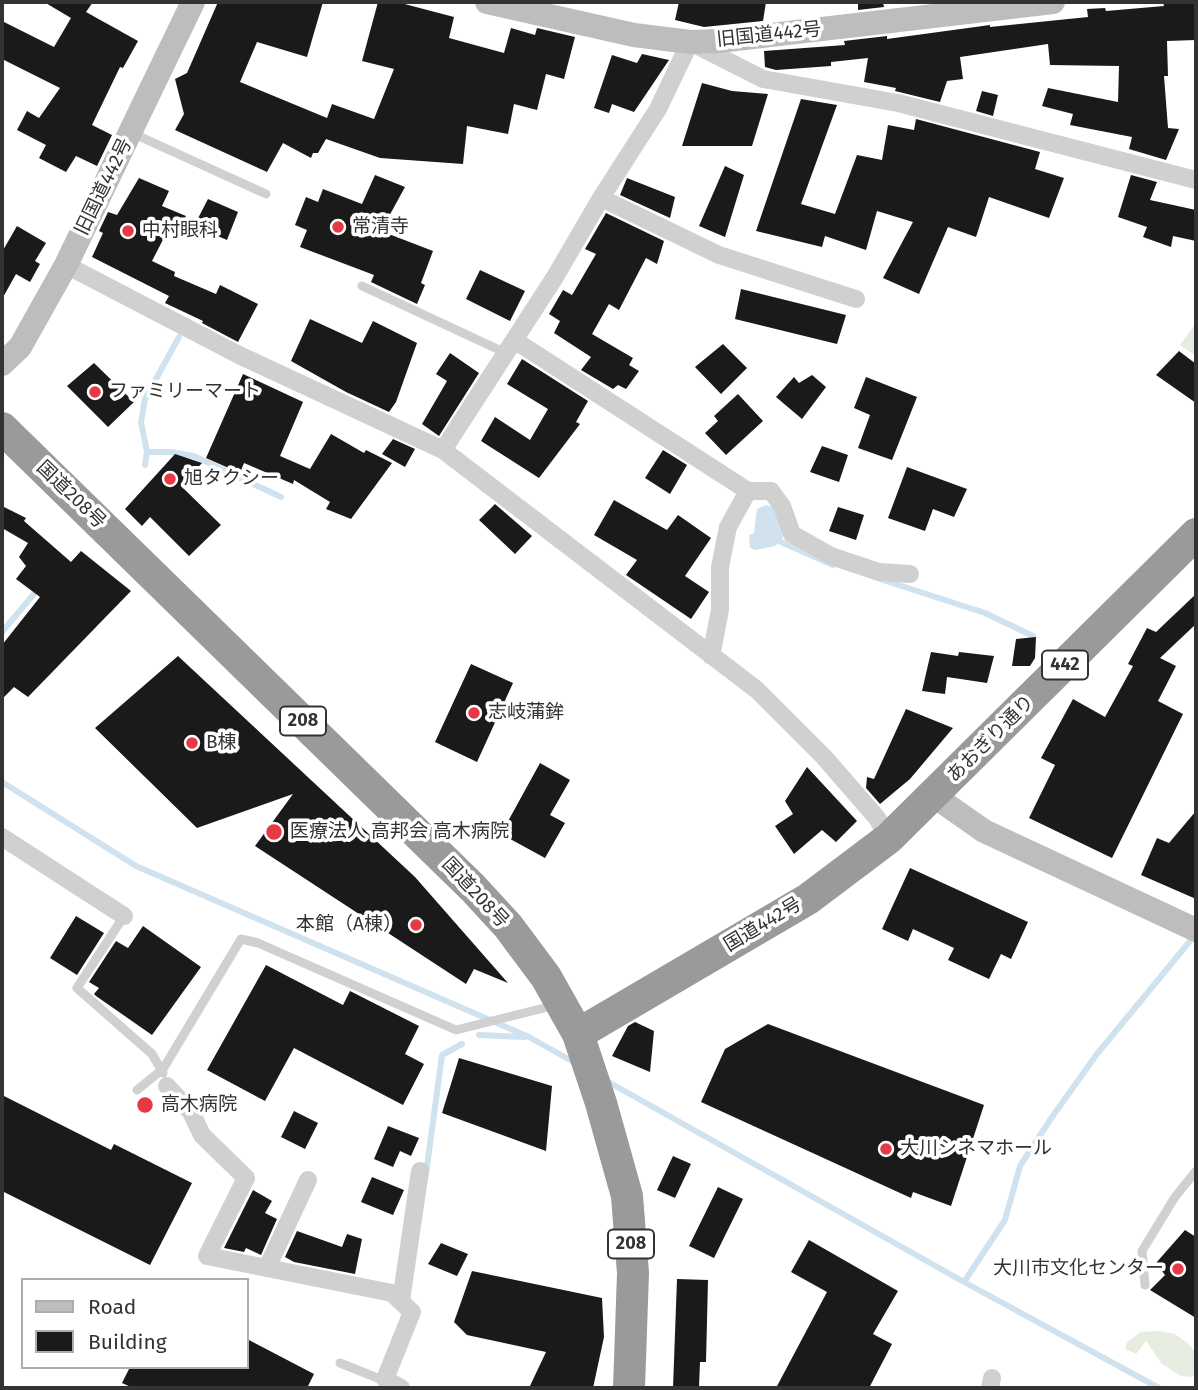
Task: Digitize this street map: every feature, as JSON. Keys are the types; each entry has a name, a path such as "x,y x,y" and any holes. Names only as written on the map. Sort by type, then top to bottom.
{"highway":[{"name":"国道208号","path":"2,428 473,888 508,926 546,977 580,1041 601,1103 627,1196 633,1273 628,1388"},
{"name":"あおぎり通り","path":"933,796 1196,534"},
{"name":"国道442号","path":"580,1041 808,899 889,838 933,796"}],"street":[{"name":"旧国道442号","path":"2,364 20,347 66,265 193,2"},
{"name":"旧国道442号","path":"487,2 634,34 690,42 1053,2"},
{"path":"443,450 555,277 658,109 690,42 762,79 898,103 1196,180"},
{"path":"601,198 719,255 856,299"},
{"path":"66,265 239,355 443,450 757,690 824,757 877,818 889,838"},
{"path":"510,347 748,491 771,491 782,506 792,534 831,556 878,572 909,573"},
{"path":"711,656 720,610 720,567 728,527 748,491"},
{"path":"933,796 984,831 1192,928"},
{"path":"2,837 124,916"},
{"path":"165,1077 191,1112 202,1135 246,1178 207,1256 392,1293 412,1312 387,1384"},
{"path":"401,1301 420,1171"},
{"path":"267,1268 308,1180"}],"lane":[{"path":"130,132 266,194"},
{"path":"362,286 510,347"},
{"path":"124,916 77,988 152,1054 165,1077"},
{"path":"137,1090 165,1077 241,939 258,943 456,1030 561,1004"},
{"path":"1144,1285 1142,1251 1175,1197 1196,1171"},
{"path":"341,1363 387,1384"}],"shaded area":[{"path":"1196,323 1196,356 1180,345"},
{"path":"1160,1331 1175,1334 1189,1344 1196,1354 1196,1371 1192,1377 1181,1376 1162,1364 1146,1341 1136,1354 1125,1349 1127,1342 1141,1332"}],"water":[{"path":"766,505 778,509 783,538 775,546 756,550 750,548 749,535 754,533 757,509"}],"building":[{"path":"44,2 93,2 86,12 138,41 123,68 120,67 92,125 112,135 97,166 76,156 66,172 39,158 46,145 17,130 27,111 39,118 60,88 2,59 2,21 54,47 71,18"},
{"path":"218,2 323,2 307,57 257,42 240,82 327,118 332,104 374,119 394,69 362,61 378,2 397,2 454,17 449,38 504,53 511,28 535,35 537,28 575,37 564,79 546,74 537,110 514,104 508,134 467,126 463,164 380,158 326,139 318,153 313,153 311,158 283,143 267,172 175,130 184,114 175,79 187,73"},
{"path":"679,2 766,2 763,21 704,27 675,20"},
{"path":"858,2 883,2 884,7 858,10"},
{"path":"1163,2 1196,2 1196,40 1167,41 1168,76 1164,76 1168,128 1179,129 1166,160 1129,149 1132,137 1070,125 1073,114 1042,106 1048,88 1118,102 1119,66 1050,65 1048,44 960,57 963,79 947,81 940,102 895,91 896,88 864,82 868,58 831,62 831,66 776,70 765,67 764,51 845,45 844,41 887,36 887,39 990,25 1088,17 1087,9 1105,8 1106,11 1164,6"},
{"path":"642,54 669,60 634,112 612,104 609,113 594,108 612,55 637,63"},
{"path":"702,83 732,91 768,94 752,146 682,146"},
{"path":"982,91 998,95 993,116 976,111"},
{"path":"801,99 837,105 801,204 835,214 857,155 882,160 888,125 914,130 916,119 1040,152 1035,169 1064,178 1049,218 989,197 976,237 948,227 919,294 883,278 913,222 877,211 866,250 825,236 822,247 756,231"},
{"path":"725,166 744,175 725,237 699,226"},
{"path":"375,175 405,187 381,231 433,251 421,283 425,285 417,304 371,282 374,275 300,247 307,230 295,225 306,197 318,202 323,189 362,204"},
{"path":"1131,175 1157,182 1150,200 1196,210 1196,241 1173,236 1171,247 1143,237 1147,227 1118,217"},
{"path":"139,178 169,191 162,206 186,216 177,233 168,230 152,261 175,272 174,276 216,294 220,285 258,304 238,342 165,303 169,296 92,257 103,233 99,231 108,212 117,215"},
{"path":"627,178 675,197 670,218 620,195"},
{"path":"208,199 238,212 227,240 194,226"},
{"path":"606,213 664,241 657,264 646,258 619,310 609,304 592,334 633,358 629,365 639,371 626,389 618,385 613,389 581,370 591,357 554,333 560,321 549,314 563,290 572,295 596,254 585,249"},
{"path":"17,226 46,243 35,261 40,264 30,282 16,274 2,299 2,252"},
{"path":"480,270 525,291 510,321 466,299"},
{"path":"741,289 846,315 837,344 735,319"},
{"path":"310,319 362,343 373,321 417,343 396,402 389,412 346,392 291,361"},
{"path":"723,344 747,368 721,394 695,367"},
{"path":"1179,351 1196,364 1196,403 1156,375"},
{"path":"450,353 479,373 439,436 422,424 447,381 436,374"},
{"path":"522,359 588,401 576,422 580,424 539,478 481,441 495,417 530,440 548,409 507,384"},
{"path":"94,363 134,402 108,427 67,386"},
{"path":"243,374 303,402 280,456 310,469 331,434 364,453 366,450 392,463 351,519 326,509 330,502 294,480 293,484 244,463 240,473 206,458"},
{"path":"812,375 826,387 802,419 776,397 794,377 799,383"},
{"path":"866,377 917,397 892,460 858,448 870,415 854,408"},
{"path":"738,394 763,421 726,455 705,433 718,421 714,416"},
{"path":"393,439 415,449 405,467 382,454"},
{"path":"822,446 848,455 839,482 810,472"},
{"path":"663,450 687,465 670,494 645,478"},
{"path":"175,454 202,463 181,486 221,525 189,556 150,517 142,526 125,509"},
{"path":"907,467 967,489 954,517 933,509 925,531 888,518"},
{"path":"614,500 667,530 678,515 711,538 685,576 709,592 691,619 626,575 637,560 594,535"},
{"path":"495,504 532,536 515,554 479,520"},
{"path":"2,506 26,518 24,521 71,562 81,551 131,591 28,697 14,687 2,699 2,645 40,597 16,579 26,566 19,557 28,543 2,528"},
{"path":"838,507 864,515 856,540 829,531"},
{"path":"1196,594 1196,624 1160,658 1176,666 1158,701 1183,714 1112,858 1029,818 1055,765 1041,758 1073,699 1105,717 1133,666 1128,664 1147,628 1156,632"},
{"path":"1036,637 1035,658 1030,666 1012,666 1016,639"},
{"path":"931,652 958,656 959,652 994,656 987,683 947,677 945,694 922,691"},
{"path":"178,656 415,877 508,983 474,969 466,984 255,846 293,794 197,828 95,728"},
{"name":"志岐蒲鉾","path":"471,664 513,683 477,762 435,742"},
{"path":"906,709 953,728 910,779 880,804 866,788 867,777 874,779"},
{"path":"540,763 570,780 550,815 565,823 545,858 501,834"},
{"path":"807,767 857,821 836,842 822,830 794,854 775,826 793,814 785,801"},
{"path":"1196,811 1196,899 1141,875 1157,838 1169,843"},
{"path":"910,868 1028,922 1011,959 1001,954 989,979 948,960 954,948 913,929 908,941 882,929"},
{"path":"76,916 104,933 77,975 50,958"},
{"path":"143,926 201,967 152,1035 96,996 94,994 99,988 89,982 116,941 128,948"},
{"path":"266,965 343,1005 350,991 419,1026 405,1054 424,1064 403,1105 294,1048 265,1101 207,1070"},
{"path":"635,1022 654,1031 650,1072 612,1056 628,1026"},
{"name":"大川シネマホール","path":"768,1024 984,1105 951,1206 913,1192 911,1198 701,1102 725,1049"},
{"path":"459,1058 552,1086 546,1151 442,1113"},
{"path":"2,1095 111,1150 114,1144 192,1183 150,1265 2,1191"},
{"path":"294,1111 318,1123 305,1149 281,1137"},
{"path":"388,1126 419,1138 411,1156 400,1151 393,1167 374,1159"},
{"path":"673,1156 691,1164 675,1198 657,1190"},
{"path":"372,1177 404,1190 393,1215 361,1202"},
{"path":"718,1187 743,1199 714,1258 689,1246"},
{"path":"253,1190 272,1201 265,1213 277,1219 261,1255 246,1248 244,1252 224,1248"},
{"name":"大川市文化センター","path":"1185,1230 1196,1237 1196,1318 1150,1290 1165,1275 1156,1263"},
{"path":"297,1231 342,1247 347,1234 362,1239 355,1274 294,1262 285,1257"},
{"path":"809,1240 898,1291 873,1334 892,1344 869,1388 776,1388 827,1292 791,1272"},
{"path":"441,1243 468,1254 457,1276 428,1264"},
{"path":"472,1271 602,1298 604,1337 593,1388 529,1388 546,1352 467,1335 454,1322"},
{"path":"677,1279 708,1280 706,1362 700,1362 699,1388 673,1388"},
{"path":"248,1340 314,1374 307,1388 133,1388 122,1383 129,1369 248,1369"}],"waterway":[{"path":"179,337 145,399 141,422 147,452 194,456 281,497"},
{"path":"145,465 147,452"},
{"path":"772,538 833,565"},
{"path":"880,579 985,613 1033,636"},
{"path":"2,632 33,595"},
{"path":"2,782 136,866 529,1037 577,1064"},
{"path":"964,1282 1005,1220 1020,1166 1052,1117 1097,1054 1195,935"},
{"path":"479,1035 524,1037"},
{"path":"426,1174 442,1055 462,1044"},
{"path":"605,1080 964,1282 1159,1388"}],"place":[{"name":"常清寺","path":"338,227"},
{"name":"中村眼科","path":"128,231"},
{"name":"ファミリーマート","path":"95,392"},
{"name":"旭タクシー","path":"170,479"},
{"name":"志岐蒲鉾","path":"474,713"},
{"name":"B棟","path":"192,743"},
{"name":"医療法人 高邦会 高木病院","path":"274,832"},
{"name":"本館（A棟）","path":"416,925"},
{"name":"高木病院","path":"145,1105"},
{"name":"大川シネマホール","path":"886,1149"},
{"name":"大川市文化センター","path":"1178,1269"}]}
